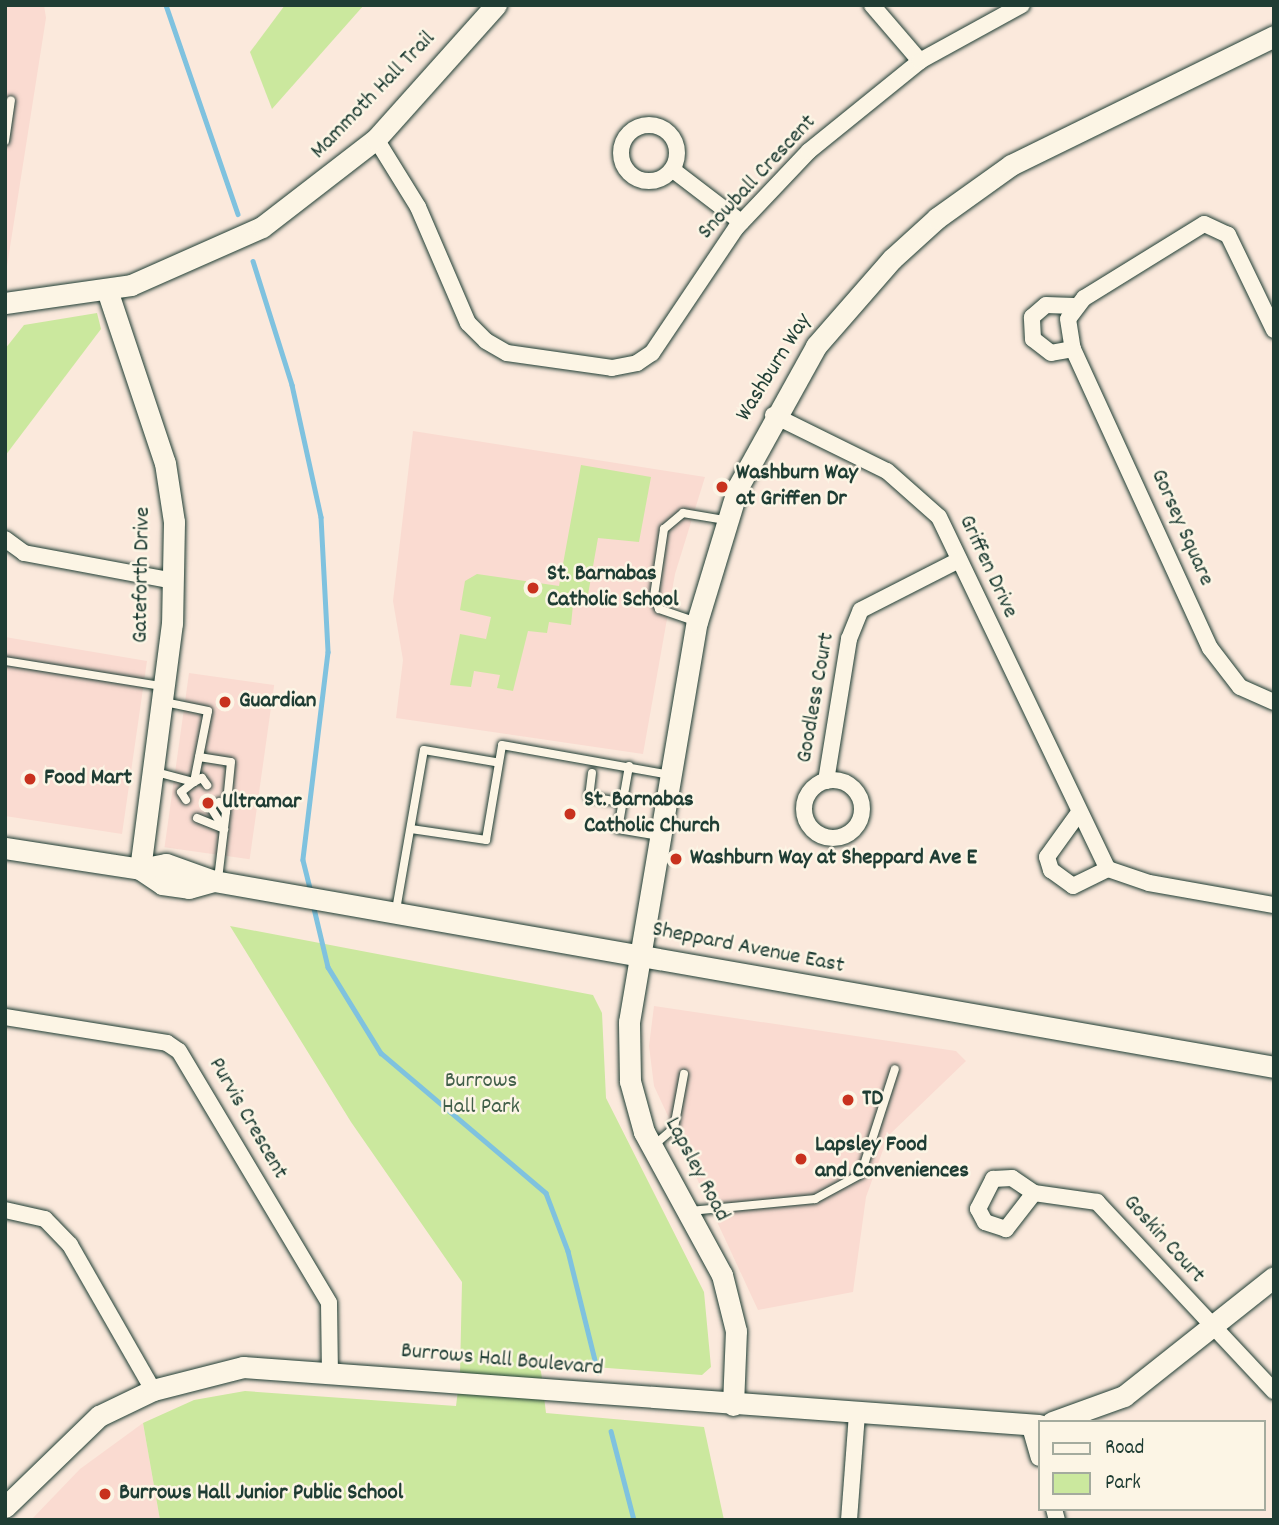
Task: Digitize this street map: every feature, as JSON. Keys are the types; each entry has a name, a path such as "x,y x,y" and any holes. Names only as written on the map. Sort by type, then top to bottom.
{"street":[{"name":"Mammoth Hall Trail","path":"5,303 107,290 168,272 262,227 376,139 496,5"},
{"path":"872,5 920,61"},
{"name":"Snowball Crescent","path":"376,139 418,207 468,323 507,353 612,368 637,363 652,353 741,222 809,151 920,61 1022,5"},
{"name":"Washburn Way","path":"638,955 697,622 725,520 773,415 850,304 937,218 1012,164 1274,36"},
{"path":"673,170 741,222"},
{"path":"1073,349 1051,353 1033,339 1032,317 1046,305 1074,306 1204,224 1228,235 1274,330"},
{"name":"Gateforth Drive","path":"107,290 166,463 174,522 173,581 164,695 156,772 140,869"},
{"name":"Gorsey Square","path":"1074,306 1068,319 1073,349 1210,648 1240,687 1274,702"},
{"name":"Griffen Drive","path":"773,415 911,487 939,517 1078,814 1108,869"},
{"path":"5,539 24,553 173,581"},
{"name":"Goodless Court","path":"826,781 849,639 861,610 959,559"},
{"path":"1078,814 1046,857 1051,870 1073,886 1108,869 1139,881 1274,905"},
{"name":"Sheppard Avenue East","path":"5,848 140,869 162,884 189,888 216,881 346,902 1274,1067"},
{"name":"Lapsley Road","path":"638,955 630,1081 652,1147 722,1275 736,1331 733,1405"},
{"name":"Purvis Crescent","path":"5,1017 167,1043 180,1051 329,1303 330,1372"},
{"name":"Goskin Court","path":"1034,1193 1097,1202 1274,1391"},
{"path":"5,1209 45,1219 70,1245 153,1390"},
{"path":"1058,1420 1124,1396 1210,1324 1274,1277"},
{"name":"Burrows Hall Boulevard","path":"5,1507 83,1428 153,1390 243,1367 1035,1426"},
{"path":"849,1520 857,1413"},
{"path":"1035,1426 1038,1450"}],"lane":[{"path":"5,141 11,100"},
{"path":"697,622 659,609 654,596 664,529 683,513 725,520"},
{"path":"5,661 164,695 208,711 194,782 181,792 186,800"},
{"path":"411,829 485,840 495,762 502,745 670,775"},
{"path":"395,911 424,750 495,762"},
{"path":"199,757 231,762 216,881"},
{"path":"629,766 618,829 659,836"},
{"path":"156,772 194,782 203,788"},
{"path":"592,773 589,797 622,803"},
{"path":"219,802 226,812"},
{"path":"211,808 224,829"},
{"path":"197,818 224,829"},
{"path":"687,1211 815,1199 861,1174 895,1069"},
{"path":"652,1147 674,1128 684,1074"}],"shaded area":[{"path":"5,5 44,5 46,18 5,279"},
{"name":"St. Barnabas Catholic School","path":"413,431 705,477 675,574 643,754 396,718 403,660 393,601"},
{"path":"5,637 147,661 122,834 5,816"},
{"path":"189,673 274,685 250,859 165,847"},
{"path":"654,1006 956,1051 966,1061 888,1136 866,1197 853,1292 758,1310 654,1086 649,1046"},
{"name":"Burrows Hall Junior Public School","path":"143,1423 160,1520 31,1520 80,1469"}],"green space":[{"path":"285,5 364,5 272,109 250,52"},
{"path":"97,313 101,329 5,456 5,349 24,325"},
{"path":"581,465 651,477 639,542 598,538 586,606 573,605 571,625 549,622 547,633 528,631 513,691 497,688 500,675 474,671 471,687 450,685 460,634 486,639 491,617 460,610 465,581 477,574 559,586"},
{"name":"Burrows Hall Park","path":"230,926 593,995 602,1013 606,1098 704,1292 711,1367 702,1375 540,1363 546,1413 704,1427 724,1520 160,1520 143,1423 194,1400 245,1391 456,1406 460,1374 462,1282 351,1122"}],"waterway":[{"path":"166,5 238,214"},
{"path":"253,261 292,385 321,517 328,652 303,860 311,892"},
{"path":"313,904 328,967 381,1053 546,1193 568,1251 598,1372"},
{"path":"611,1431 634,1520"}],"place":[{"name":"Washburn Way at Griffen Dr","path":"722,487"},
{"name":"St. Barnabas Catholic School","path":"533,588"},
{"name":"Guardian","path":"225,702"},
{"name":"Food Mart","path":"30,779"},
{"name":"Ultramar","path":"208,803"},
{"name":"St. Barnabas Catholic Church","path":"570,814"},
{"name":"Washburn Way at Sheppard Ave E","path":"676,859"},
{"name":"TD","path":"848,1100"},
{"name":"Lapsley Food and Conveniences","path":"801,1159"},
{"name":"Burrows Hall Junior Public School","path":"105,1494"}]}
